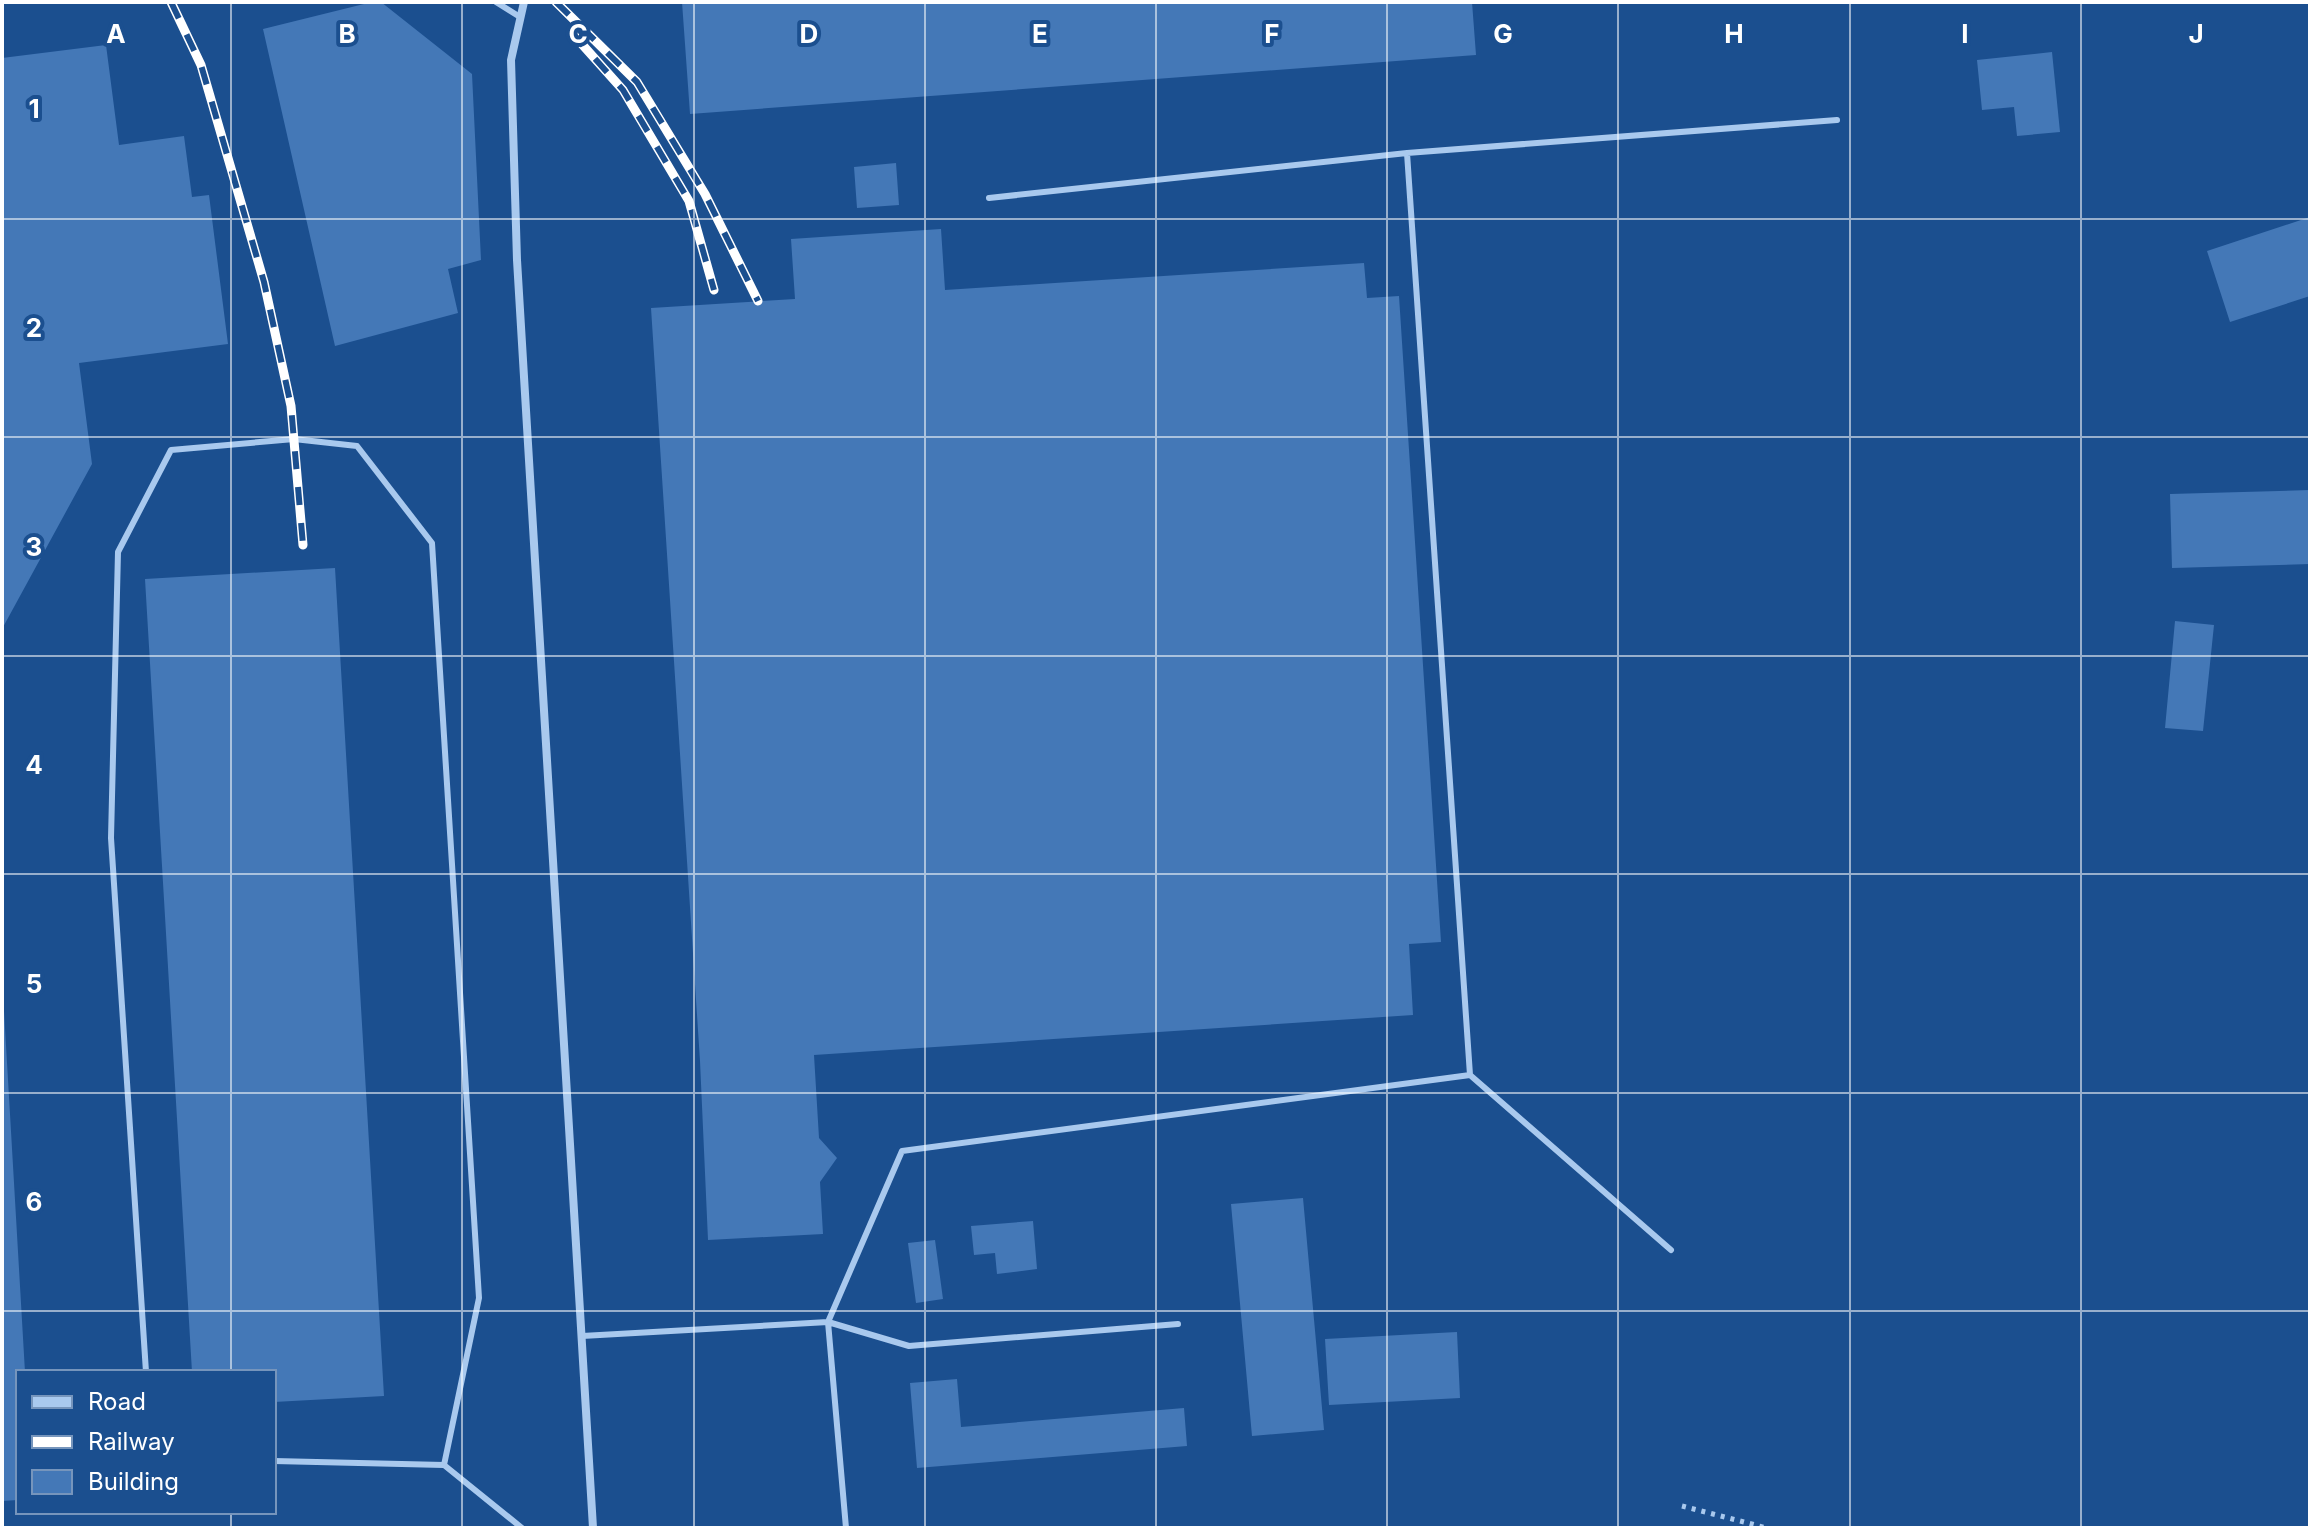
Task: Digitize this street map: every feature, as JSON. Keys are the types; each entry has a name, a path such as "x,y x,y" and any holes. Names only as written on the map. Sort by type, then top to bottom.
{"street":[{"path":"524,2 511,60 518,276 593,1528"}],"lane":[{"path":"496,2 520,17"},
{"path":"989,198 1407,153 1837,120"},
{"path":"1407,153 1470,1075 1671,1250"},
{"path":"146,1370 111,838 118,552 171,450 294,439 357,446 432,543 479,1298 444,1465"},
{"path":"846,1528 828,1322 902,1151 1470,1075"},
{"path":"582,1336 828,1322 909,1346 1178,1324"},
{"path":"276,1461 444,1465 522,1528"}],"path":[{"path":"1682,1506 1767,1528"}],"building":[{"path":"381,2 472,74 481,260 448,269 458,313 335,346 263,29"},
{"path":"682,2 1472,2 1476,55 690,114"},
{"path":"106,45 119,145 184,136 192,197 209,195 228,344 79,363 92,464 2,629 2,58"},
{"path":"2052,52 2060,132 2017,136 2014,107 1982,110 1977,60"},
{"path":"896,163 899,205 857,208 854,167"},
{"path":"2310,217 2310,296 2230,322 2207,251"},
{"path":"941,229 945,290 1364,263 1367,298 1399,296 1441,942 1409,944 1413,1015 814,1055 819,1138 837,1158 820,1182 823,1234 708,1240 700,1061 651,308 795,299 791,239"},
{"path":"2310,490 2310,564 2172,568 2170,494"},
{"path":"335,568 384,1396 276,1402 276,1370 192,1370 145,579"},
{"path":"2175,621 2214,625 2203,731 2165,728"},
{"path":"4,1011 25,1370 16,1370 16,1500 2,1501"},
{"path":"1303,1198 1324,1430 1252,1436 1231,1204"},
{"path":"1033,1221 1037,1269 997,1274 995,1253 974,1255 971,1226"},
{"path":"935,1240 943,1299 916,1303 908,1243"},
{"path":"1457,1332 1460,1398 1329,1405 1325,1339"},
{"path":"957,1379 961,1427 1184,1408 1187,1446 917,1468 910,1383"}],"railway":[{"path":"171,2 201,65 264,282 291,406 303,545"},
{"path":"556,2 637,82 705,194 758,301"},
{"path":"571,32 623,90 689,201 714,290"}]}
